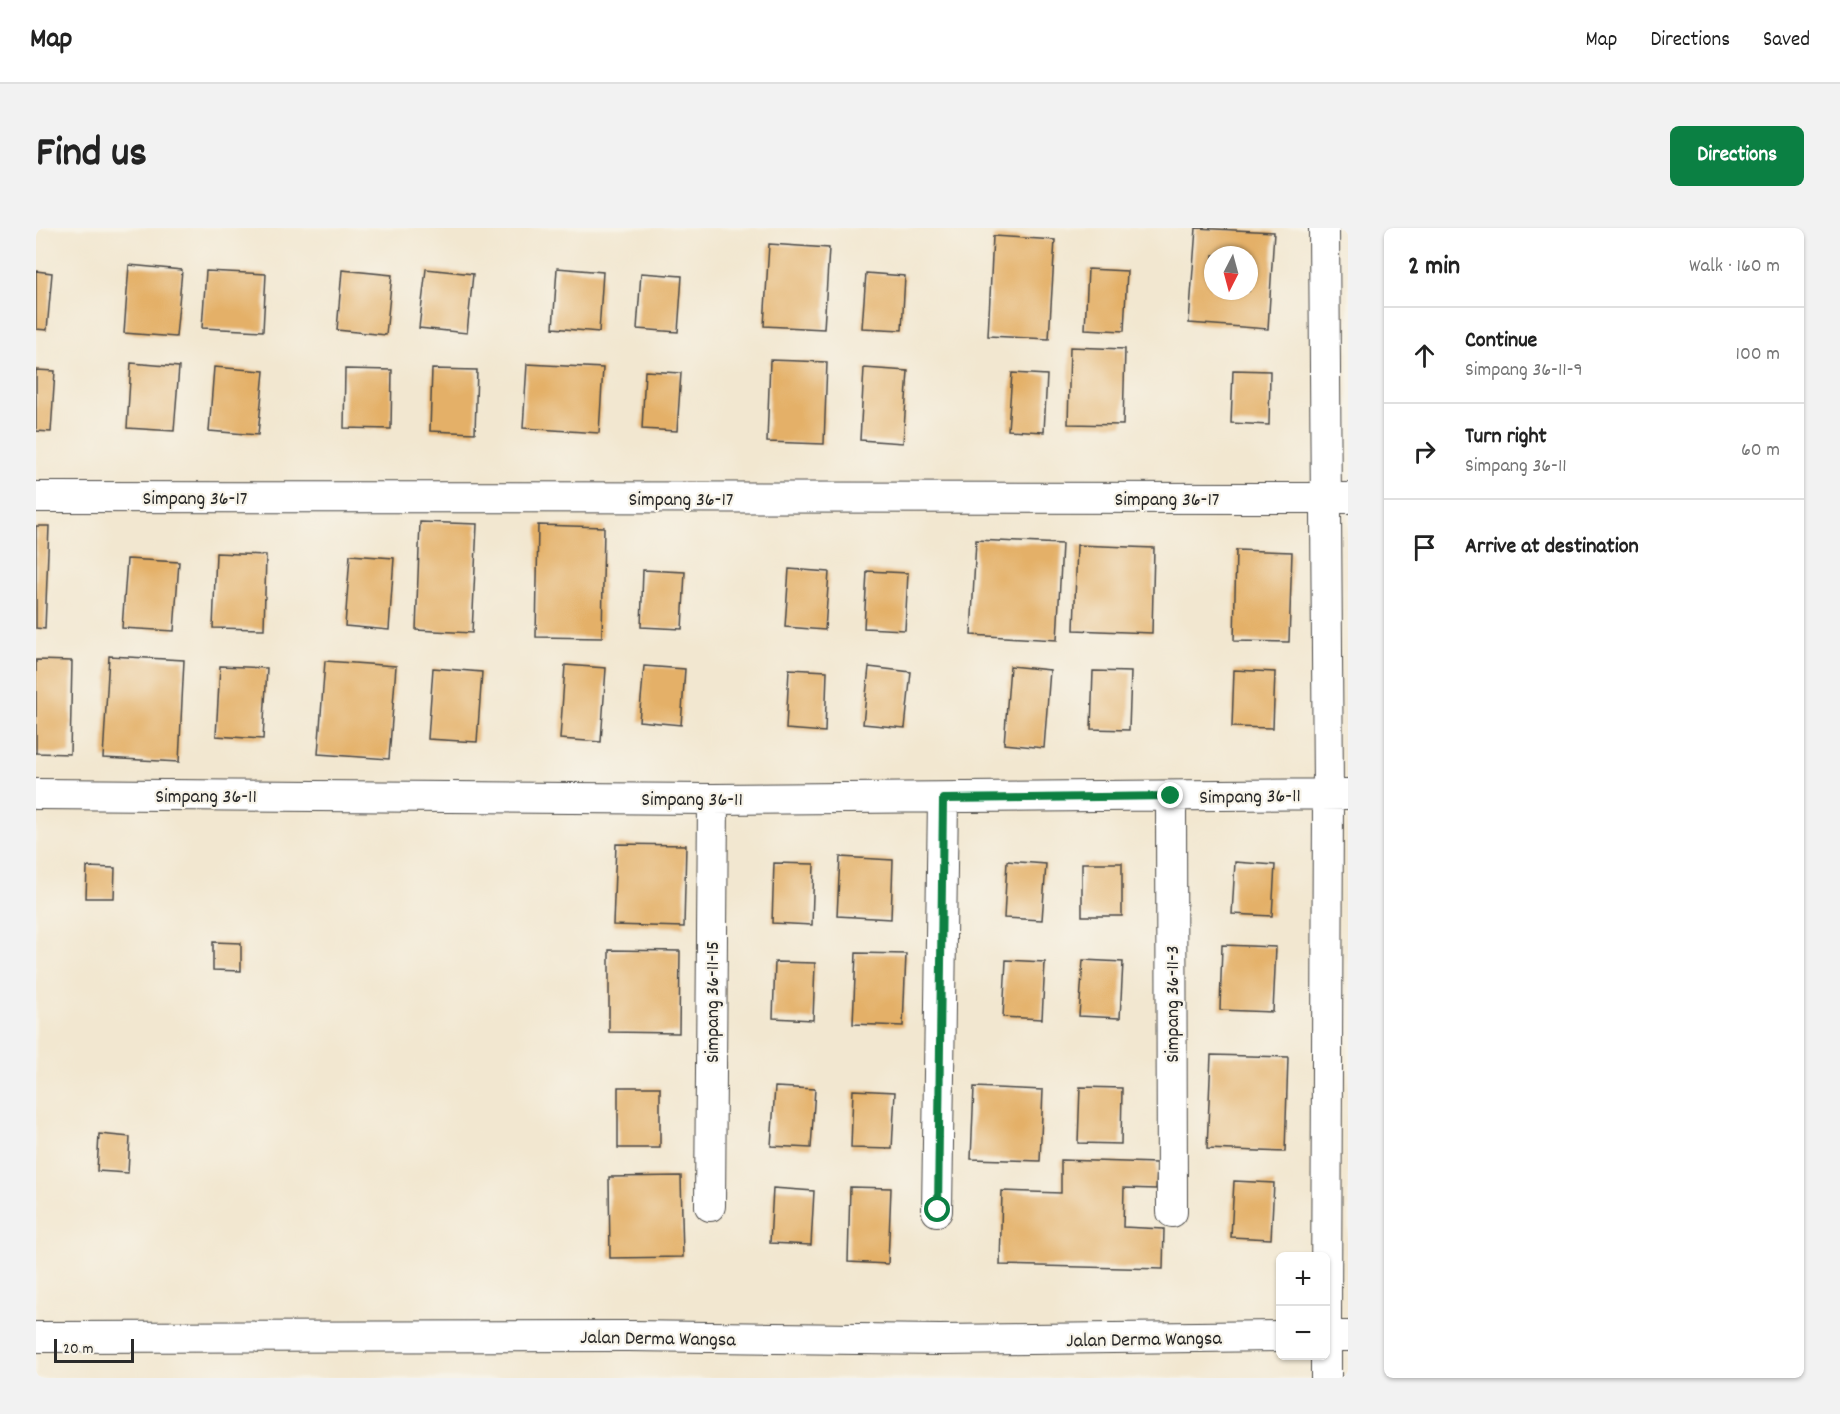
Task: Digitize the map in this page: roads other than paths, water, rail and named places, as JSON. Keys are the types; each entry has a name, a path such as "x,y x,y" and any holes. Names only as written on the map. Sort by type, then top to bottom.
{"street":[{"path":"1324,228 1337,498 1338,794 1326,1306"},
{"name":"Simpang 36-17","path":"36,497 1337,498"},
{"name":"Simpang 36-11","path":"36,794 943,799 1338,794"},
{"name":"Simpang 36-11-3","path":"1171,796 1172,1212"},
{"name":"Simpang 36-11-15","path":"710,1206 713,799"},
{"path":"938,1210 943,799"},
{"name":"Jalan Derma Wangsa","path":"36,1337 627,1336 940,1340 1276,1336"},
{"path":"1330,1336 1348,1336"}]}
